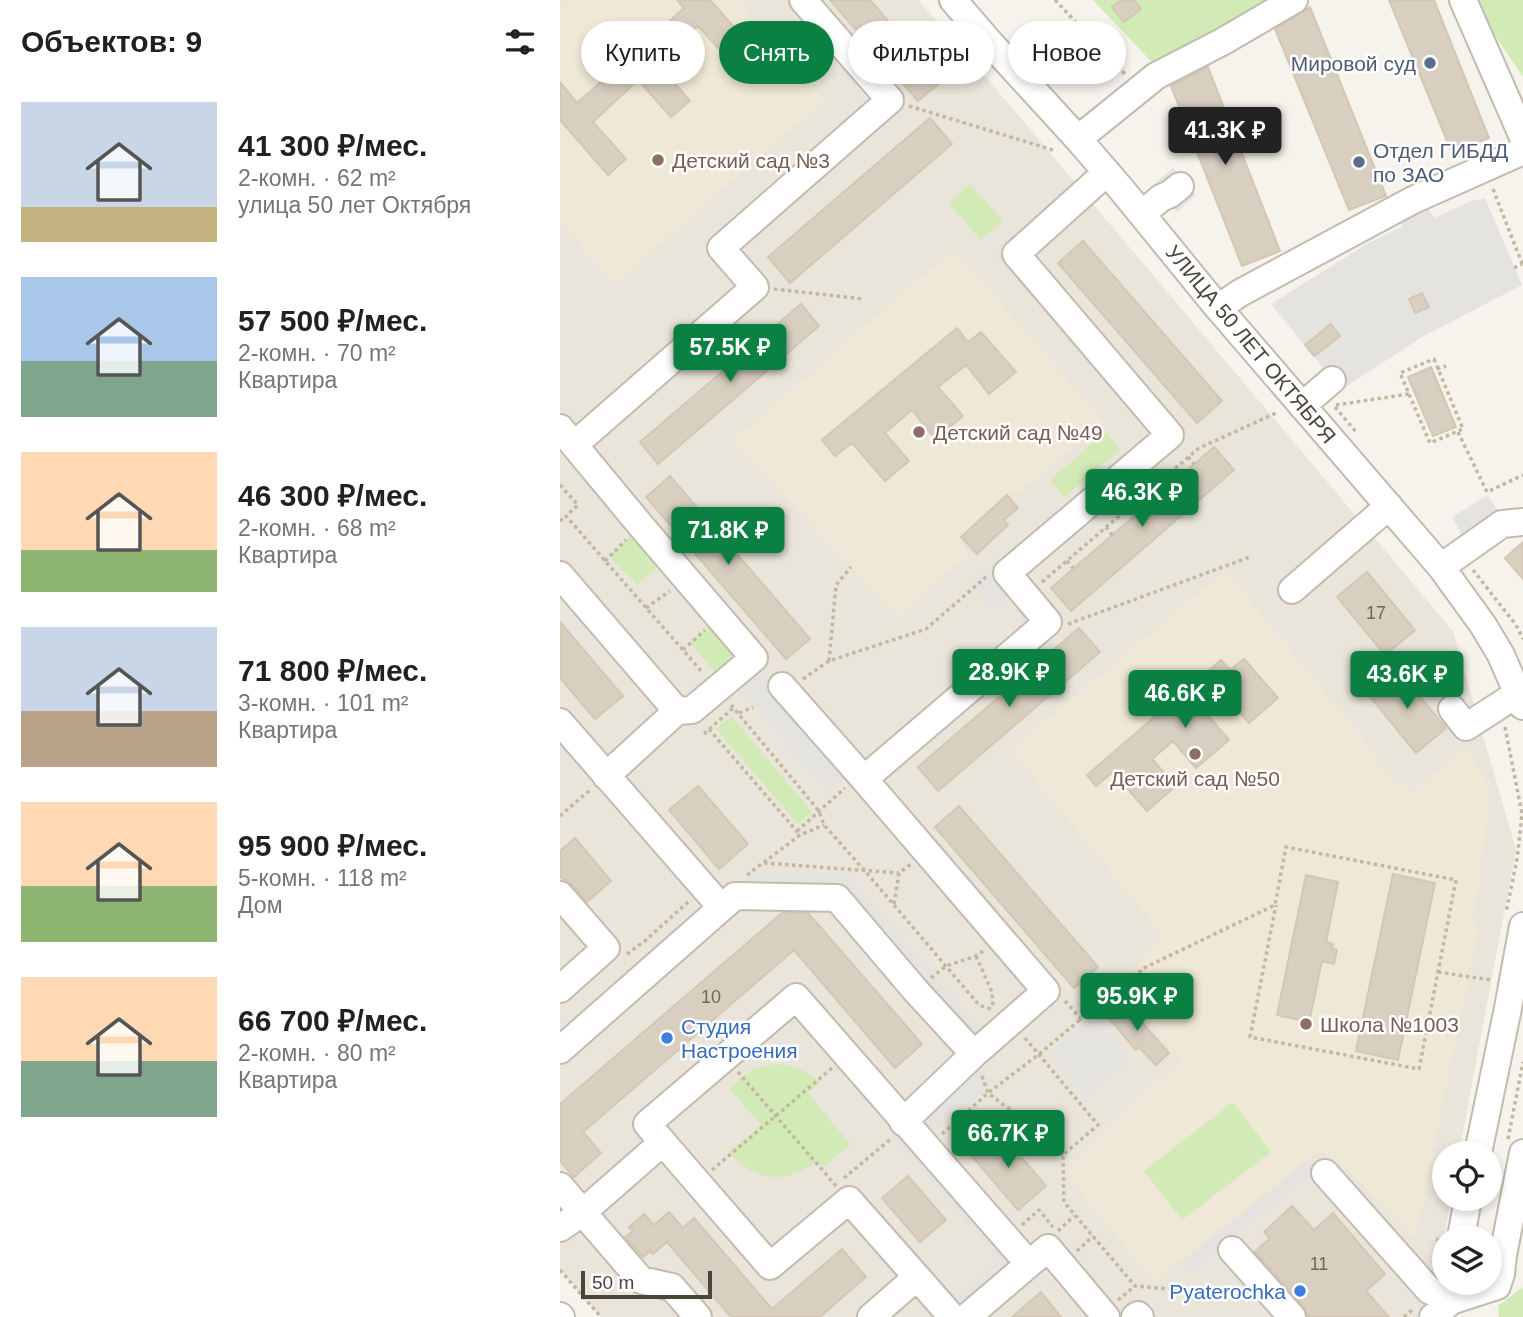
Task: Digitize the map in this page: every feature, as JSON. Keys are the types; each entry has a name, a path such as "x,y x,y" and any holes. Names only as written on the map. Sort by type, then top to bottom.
{"street":[{"path":"606,776 677,712 725,699 754,657 567,437 755,286 721,248 890,100 803,0"},
{"name":"УЛИЦА 50 ЛЕТ ОКТЯБРЯ","path":"953,0 1078,139 1218,308 1441,567 1501,655 1516,698"},
{"path":"1078,139 1156,76 1294,0"},
{"path":"1463,0 1523,137"},
{"path":"1218,308 1240,293 1366,235 1413,200 1523,151"},
{"path":"864,779 1048,622 1007,573 1170,435 1016,254 1106,173"},
{"path":"1142,214 1180,186"},
{"path":"1302,405 1333,393"},
{"path":"1292,590 1389,506"},
{"path":"1441,567 1502,524 1523,522"},
{"path":"560,575 677,712"},
{"path":"782,686 1046,991 1002,1015 974,1054 905,1124"},
{"path":"1452,709 1466,727 1516,698"},
{"path":"560,722 713,897"},
{"path":"560,895 606,948 560,989"},
{"path":"560,1050 713,897 735,896 836,898 974,1054"},
{"path":"1480,1141 1510,976 1515,920"},
{"path":"952,1317 849,1200 770,1266 647,1124 796,997 1029,1264"},
{"path":"560,1228 583,1212 663,1142"},
{"path":"1325,1173 1429,1290 1448,1304 1497,1286 1512,1274 1503,1255 1515,1148"},
{"path":"560,1186 641,1280 672,1287 698,1317"},
{"path":"967,1317 1048,1248 1124,1314"},
{"path":"1232,1250 1293,1317"},
{"path":"871,1317 917,1277"}],"path":[{"path":"1055,0 1140,90"},
{"path":"890,100 1053,150"},
{"path":"1484,167 1523,265 1514,268"},
{"path":"776,295 770,288 863,299"},
{"path":"1434,359 1437,369 1463,429 1430,443 1401,373 1434,359"},
{"path":"1437,369 1446,366"},
{"path":"1333,393 1409,394"},
{"path":"1035,589 1199,448 1276,413"},
{"path":"1458,432 1487,492 1523,475"},
{"path":"1188,457 1194,464"},
{"path":"560,522 578,505 563,486"},
{"path":"1148,491 1154,498"},
{"path":"566,516 739,713 819,811 824,825 979,1005 1002,1015"},
{"path":"605,561 642,527"},
{"path":"1106,527 1112,535"},
{"path":"1066,625 1250,557"},
{"path":"1067,561 1073,568"},
{"path":"829,661 836,585 851,566"},
{"path":"782,686 797,683 829,661 926,629 990,573 1007,573"},
{"path":"646,608 686,578"},
{"path":"683,650 719,617"},
{"path":"1515,920 1522,814 1505,729 1516,698"},
{"path":"704,734 725,699"},
{"path":"739,713 753,707"},
{"path":"709,729 798,833"},
{"path":"560,816 606,776"},
{"path":"864,779 848,785 762,863 899,873 927,852"},
{"path":"798,833 824,825"},
{"path":"1180,1290 1135,1286 1064,1202 1063,1156 1032,1126 988,1093 1144,968 1275,905 1286,847 1456,880 1419,1069 1250,1037 1276,905"},
{"path":"894,904 899,873"},
{"path":"627,954 713,897"},
{"path":"926,982 946,966 976,956 1000,936"},
{"path":"976,956 1002,1015 1098,1125 1063,1156"},
{"path":"1438,972 1510,976"},
{"path":"1065,1001 1081,1019"},
{"path":"719,1164 846,1056"},
{"path":"1515,1148 1523,1062"},
{"path":"737,1071 836,1186 905,1124"},
{"path":"1018,1228 1039,1210 1057,1232 1074,1216"},
{"path":"560,1270 601,1317"},
{"path":"1124,1314 1135,1286"}],"shaded area":[{"path":"560,0 918,0 937,21 848,21 848,84 992,84 1453,631 1516,850 1461,1141 1432,1141 1432,1211 1449,1211 1446,1225 1432,1225 1432,1295 1436,1295 1439,1317 600,1317 560,1270"},
{"name":"Детский сад №3","path":"573,0 738,0 756,21 719,21 719,84 812,84 825,99 614,284 560,221 560,11"},
{"path":"1173,168 1196,195 1177,212 1153,185"},
{"path":"1068,186 1076,197 1001,262 992,252"},
{"path":"1485,198 1522,285 1422,337 1341,390 1271,304 1370,242 1403,226 1399,218 1426,203 1434,218 1471,201"},
{"name":"Детский сад №49","path":"953,250 1105,422 1019,492 1006,493 959,537 968,554 898,616 733,441"},
{"path":"1153,430 1163,442 999,581 1011,596 994,610 971,583"},
{"path":"1488,495 1501,515 1464,538 1452,517"},
{"name":"Школа №1003","path":"1225,571 1379,758 1375,762 1397,784 1402,783 1412,793 1465,748 1487,782 1488,814 1473,922 1478,929 1435,1141 1432,1141 1432,1155 1415,1239 1328,1150 1319,1151 1154,1281 1068,1173 1182,1058 1122,990 1123,979 1165,938 1012,750"},
{"path":"760,671 848,776 828,792 740,688"},
{"path":"748,870 846,873 983,1031 971,1042 841,891 747,888"},
{"path":"1092,1015 1130,1059 1087,1098 1048,1054"},
{"path":"983,1068 995,1082 933,1134 922,1119"},
{"path":"903,1129 1017,1260 954,1314 946,1305 999,1260 893,1137"},
{"path":"1309,1159 1317,1169 1189,1274 1181,1264"}],"green space":[{"path":"1093,0 1299,0 1164,75 1126,35 1126,21 1113,21"},
{"path":"1471,0 1523,0 1523,77"},
{"path":"970,184 1003,221 981,240 949,203"},
{"path":"1106,432 1120,450 1065,497 1050,480"},
{"path":"631,536 658,566 637,585 609,556"},
{"path":"713,623 739,654 716,673 690,643"},
{"path":"731,716 812,812 798,824 716,729"},
{"path":"778,1064 801,1070 820,1083 808,1093 850,1144 823,1168 817,1161 794,1174 771,1177 749,1169 729,1152 761,1125 730,1089 751,1071"},
{"path":"1233,1102 1271,1152 1182,1220 1144,1171"},
{"path":"1523,1287 1523,1317 1499,1317 1498,1306"}],"building":[{"path":"677,0 710,0 729,21 719,21 719,49 705,34 705,21 669,21 684,8"},
{"path":"830,0 870,0 888,21 848,21"},
{"path":"1122,0 1134,0 1141,9 1123,21 1112,7"},
{"path":"1389,0 1434,0 1489,138 1452,153"},
{"path":"1310,7 1386,196 1349,210 1275,29"},
{"path":"1208,67 1280,251 1242,266 1171,86"},
{"path":"560,82 577,103 598,84 634,84 593,122 626,159 608,175 560,120"},
{"path":"642,84 675,84 690,101 671,117"},
{"path":"903,84 939,84 918,101"},
{"path":"930,118 952,144 790,283 768,257"},
{"path":"1083,241 1222,401 1197,423 1058,263"},
{"path":"1422,293 1429,307 1415,313 1409,299"},
{"path":"801,304 819,326 658,464 640,442"},
{"path":"1331,324 1340,336 1314,356 1305,345"},
{"path":"957,328 968,342 981,332 1016,372 989,394 966,365 938,387 963,416 935,439 912,410 885,433 909,461 885,481 852,443 835,456 822,440"},
{"path":"1431,367 1456,427 1433,436 1408,377"},
{"path":"1214,447 1234,470 1071,611 1051,588"},
{"path":"670,476 810,639 786,659 646,497"},
{"path":"1007,495 1018,508 1004,520 1008,525 977,554 961,537"},
{"path":"1523,542 1523,579 1505,558"},
{"path":"1367,572 1415,630 1385,655 1337,597"},
{"path":"560,622 623,696 595,719 560,678"},
{"path":"1079,628 1100,652 938,791 918,767"},
{"path":"1244,659 1278,698 1249,723 1226,696 1206,713 1229,740 1196,768 1173,741 1152,759 1176,786 1147,811 1113,772 1096,786 1087,775 1221,660 1230,670"},
{"path":"1397,669 1446,728 1416,753 1367,693"},
{"path":"698,786 748,844 719,869 669,810"},
{"path":"959,806 1098,967 1074,988 935,827"},
{"path":"575,838 611,881 587,902 572,885 560,877 560,851"},
{"path":"1393,874 1435,883 1398,1060 1356,1051"},
{"path":"1306,875 1338,882 1326,942 1333,944 1332,949 1337,950 1334,964 1322,961 1309,1022 1277,1015"},
{"path":"782,913 808,913 922,1044 895,1068 794,950 583,1132 601,1153 574,1177 560,1161 560,1104"},
{"path":"1123,1001 1169,1053 1156,1065 1139,1047 1136,1050 1106,1015"},
{"path":"999,1131 1046,1186 1018,1210 971,1155"},
{"path":"908,1176 946,1220 920,1242 882,1198"},
{"path":"1292,1206 1314,1230 1333,1213 1385,1274 1366,1291 1389,1317 1307,1315 1304,1306 1255,1252 1270,1238 1264,1232"},
{"path":"669,1212 683,1228 694,1218 772,1309 842,1249 866,1277 820,1317 731,1317 667,1242 653,1254 650,1251 643,1257 625,1237 633,1231 629,1227 644,1214 654,1225"},
{"path":"1041,1292 1061,1317 1012,1317"}],"place":[{"name":"Мировой суд","path":"1430,63"},
{"name":"Детский сад №3","path":"658,160"},
{"name":"Отдел ГИБДД по ЗАО","path":"1359,162"},
{"name":"Детский сад №49","path":"919,432"},
{"name":"Детский сад №50","path":"1195,754"},
{"name":"Школа №1003","path":"1306,1024"},
{"name":"Студия Настроения","path":"667,1038"},
{"name":"Pyaterochka","path":"1300,1291"}]}
